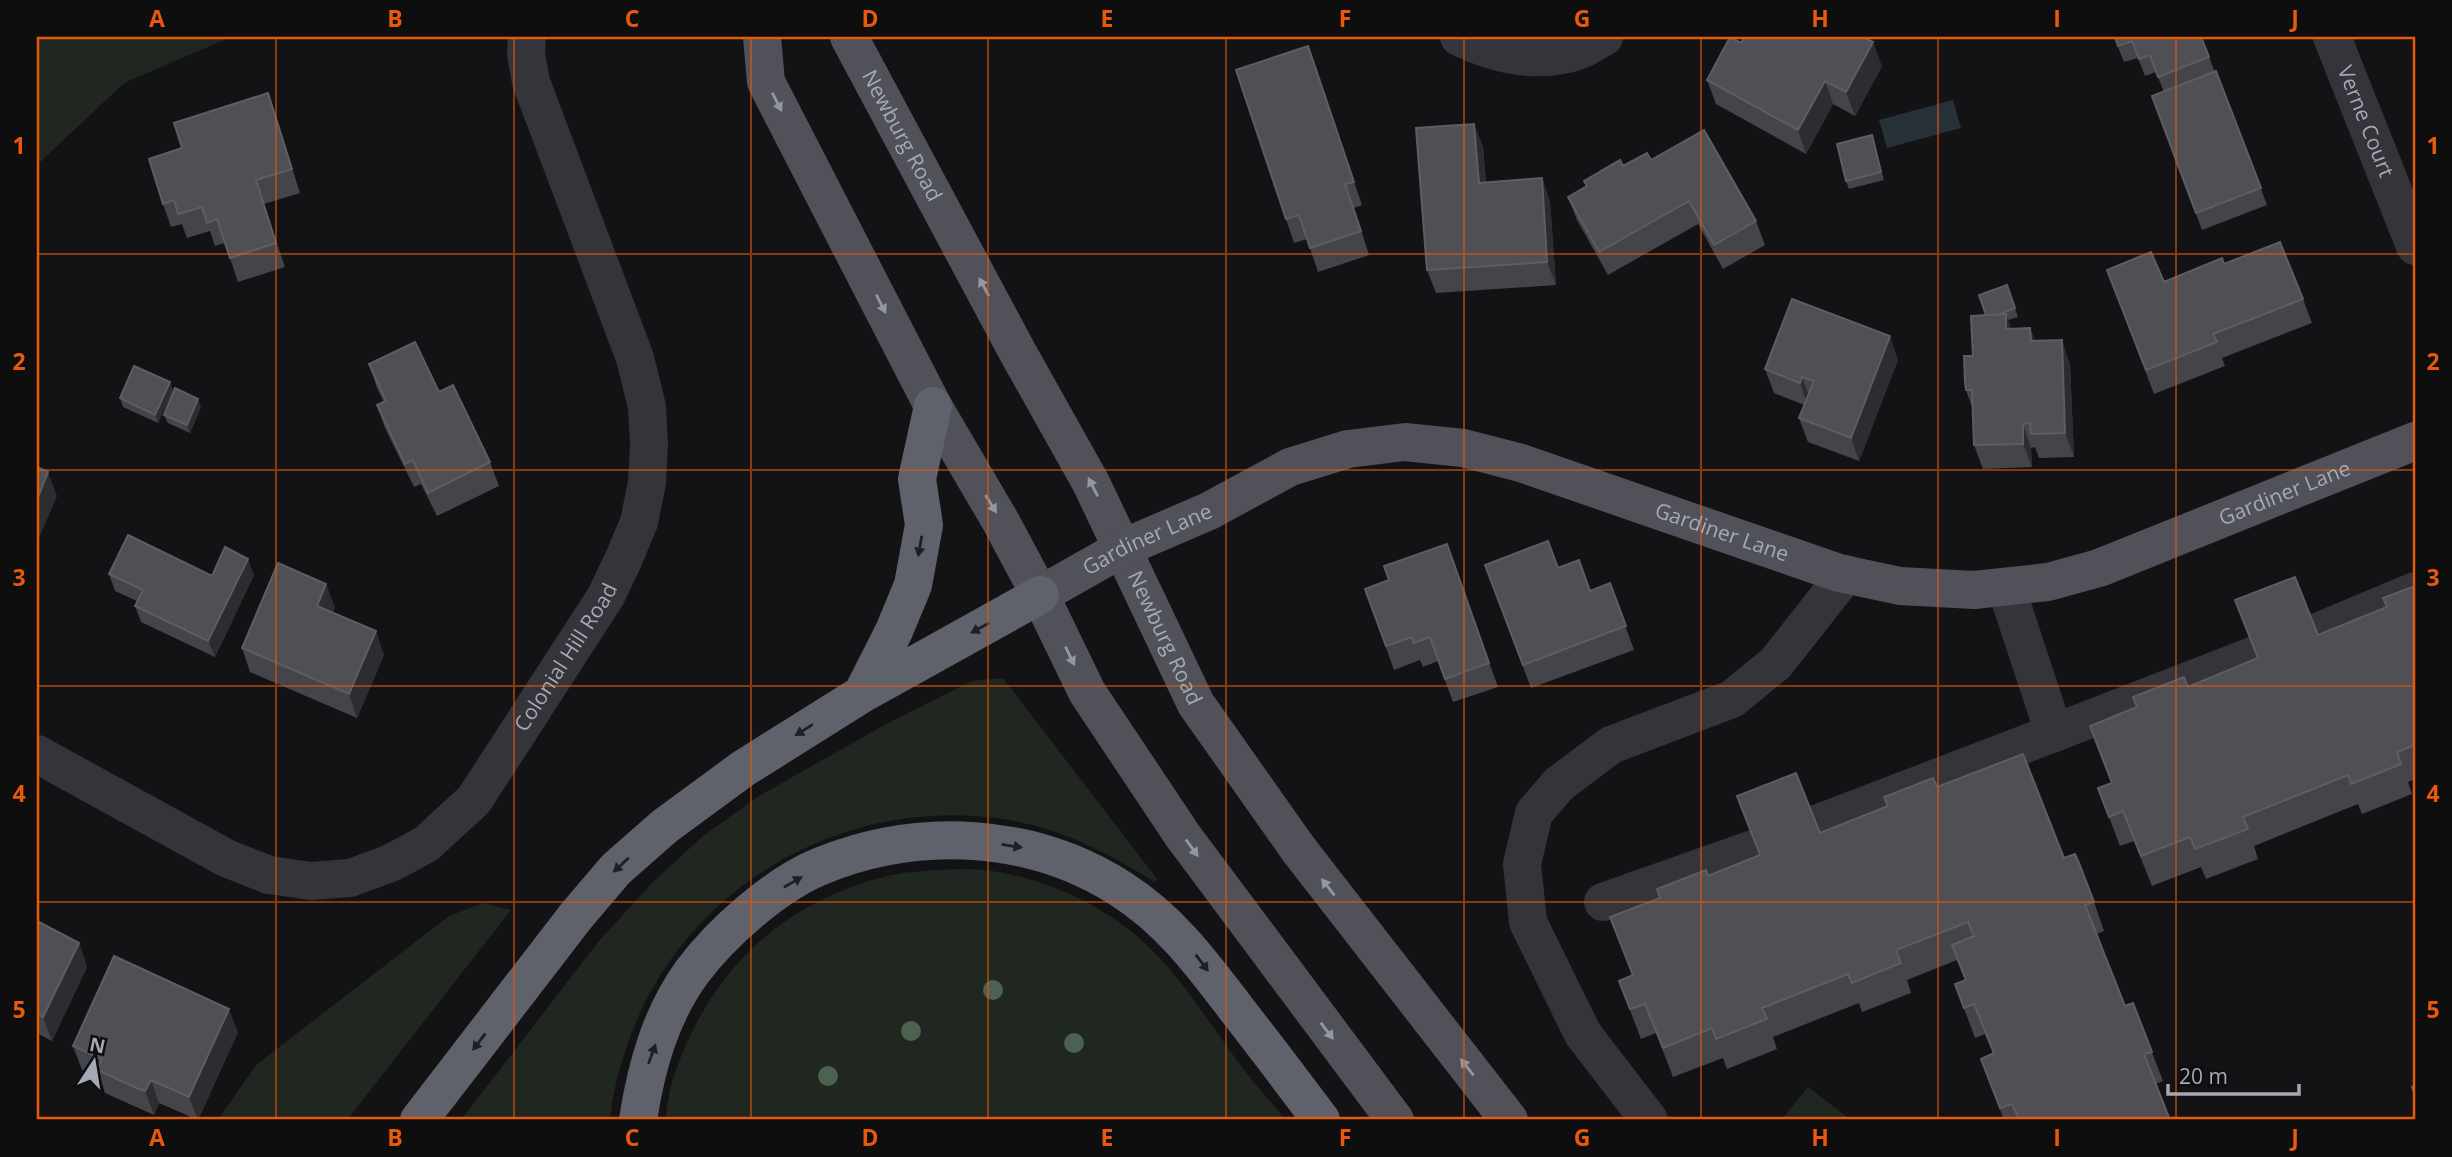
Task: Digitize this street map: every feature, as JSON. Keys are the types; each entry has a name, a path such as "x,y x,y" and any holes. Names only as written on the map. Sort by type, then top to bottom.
{"highway":[{"path":"862,694 894,631 913,585 923,525 917,479 933,407"},
{"path":"419,1120 615,869 666,826 744,768 862,694 1040,595"},
{"path":"638,1120 646,1070 665,1018 691,973 732,929 773,893 820,866 878,848 930,840 978,841 1029,848 1071,863 1121,889 1160,917 1189,947 1321,1120"}],"main road":[{"path":"762,37 766,82 933,407 1001,522 1040,595 1087,692 1183,836 1395,1120"},
{"name":"Newburg Road","path":"849,37 1017,351 1091,482 1196,704 1299,850 1509,1120"},
{"name":"Gardiner Lane","path":"1040,595 1123,548 1209,511 1290,467 1348,449 1405,442 1462,448 1521,463 1846,574 1900,586 1974,590 2048,582 2099,568 2415,441"}],"street":[{"name":"Colonial Hill Road","path":"37,754 226,858 268,875 311,881 350,878 391,863 426,844 474,800 606,596 639,522 647,483 647,407 635,358 531,82 526,54 527,37"},
{"path":"1459,37 1476,46 1509,56 1545,57 1580,50 1604,37"},
{"name":"Verne Court","path":"2332,37 2415,246"},
{"path":"1649,1120 1583,1034 1528,922 1522,864 1534,813 1559,784 1611,745 1732,699 1776,663 1846,574"},
{"path":"2007,587 2054,733"},
{"path":"2316,632 2415,591"},
{"path":"1816,824 2255,654"},
{"path":"1603,902 1756,848"}],"shaded area":[{"path":"37,37 231,37 124,83 37,165"},
{"path":"1953,100 1961,128 1887,148 1879,120"},
{"path":"1003,678 1157,879 1155,882 1120,861 1067,836 1009,820 948,815 888,821 831,837 778,862 729,896 687,938 653,987 628,1043 610,1120 461,1120 598,942 653,882 703,836 759,796 879,728 972,681"},
{"path":"977,869 1025,878 1065,892 1122,924 1169,969 1248,1075 1286,1120 665,1120 673,1079 690,1036 708,1003 754,946 783,923 814,904 849,888 893,875"},
{"path":"483,903 511,910 347,1120 218,1120 256,1065 449,916"},
{"path":"1808,1087 1851,1120 1781,1120"}],"building":[{"path":"1730,37 1741,43 1745,37 1863,37 1873,42 1846,92 1825,81 1798,130 1707,80"},
{"path":"2115,37 2201,37 2209,57 2158,77 2150,55 2139,59 2132,41 2118,46"},
{"path":"1308,46 1354,182 1345,184 1361,231 1310,248 1299,215 1286,219 1236,70"},
{"path":"2216,71 2261,188 2196,213 2152,96"},
{"path":"268,93 292,169 256,180 276,243 230,258 217,219 207,223 202,207 178,214 174,200 163,204 149,159 182,148 174,123"},
{"path":"1474,124 1479,183 1542,178 1547,262 1427,270 1416,128"},
{"path":"1704,130 1756,221 1714,245 1689,201 1599,252 1568,197 1587,186 1584,181 1620,160 1623,166 1647,153 1651,160"},
{"path":"1872,135 1881,172 1846,181 1837,144"},
{"path":"2280,242 2303,299 2213,334 2217,342 2146,370 2107,270 2151,252 2164,282 2222,258 2224,264"},
{"path":"2007,285 2015,308 1997,315 1986,315 1979,295"},
{"path":"1792,299 1890,336 1851,438 1799,418 1814,381 1802,377 1800,383 1765,369"},
{"path":"2006,314 2006,329 2030,328 2031,341 2062,340 2065,433 2031,434 2030,423 2023,424 2023,444 1974,445 1972,390 1966,390 1964,356 1973,356 1971,316"},
{"path":"415,342 439,392 453,385 490,462 428,493 413,460 405,464 377,405 386,401 369,364"},
{"path":"134,366 170,382 155,415 120,398"},
{"path":"175,388 198,399 187,425 164,415"},
{"path":"37,467 48,472 37,500"},
{"path":"128,535 212,576 225,547 248,559 208,641 135,606 143,590 109,574"},
{"path":"1548,541 1558,568 1579,560 1590,591 1610,583 1626,626 1523,665 1485,565"},
{"path":"1447,544 1489,663 1445,679 1430,637 1414,643 1412,637 1386,646 1365,589 1389,580 1384,566"},
{"path":"278,563 326,584 317,606 376,631 349,694 242,648"},
{"path":"2295,577 2318,635 2387,607 2383,598 2415,586 2415,745 2397,752 2401,764 2351,784 2348,775 2243,817 2248,829 2195,849 2190,837 2141,856 2123,811 2109,817 2098,788 2112,783 2090,726 2137,707 2133,697 2184,677 2188,687 2258,658 2235,600"},
{"path":"2023,754 2064,858 2075,854 2079,863 2094,902 2085,905 2125,1006 2133,1003 2152,1052 2144,1054 2170,1120 2019,1120 2012,1104 2000,1108 1981,1059 1994,1053 1974,1004 1964,1008 1955,984 1966,980 1952,945 1974,936 1968,922 1896,950 1901,963 1852,983 1848,974 1762,1008 1767,1019 1716,1039 1712,1028 1663,1048 1645,1004 1630,1009 1619,981 1633,975 1610,917 1660,898 1657,889 1706,870 1708,876 1760,855 1737,796 1796,773 1820,833 1888,806 1884,797 1933,778 1937,787"},
{"path":"37,921 79,943 43,1017 37,1014"},
{"path":"114,956 229,1009 189,1097 151,1080 145,1091 139,1089 97,1070 102,1059 73,1046"}]}
